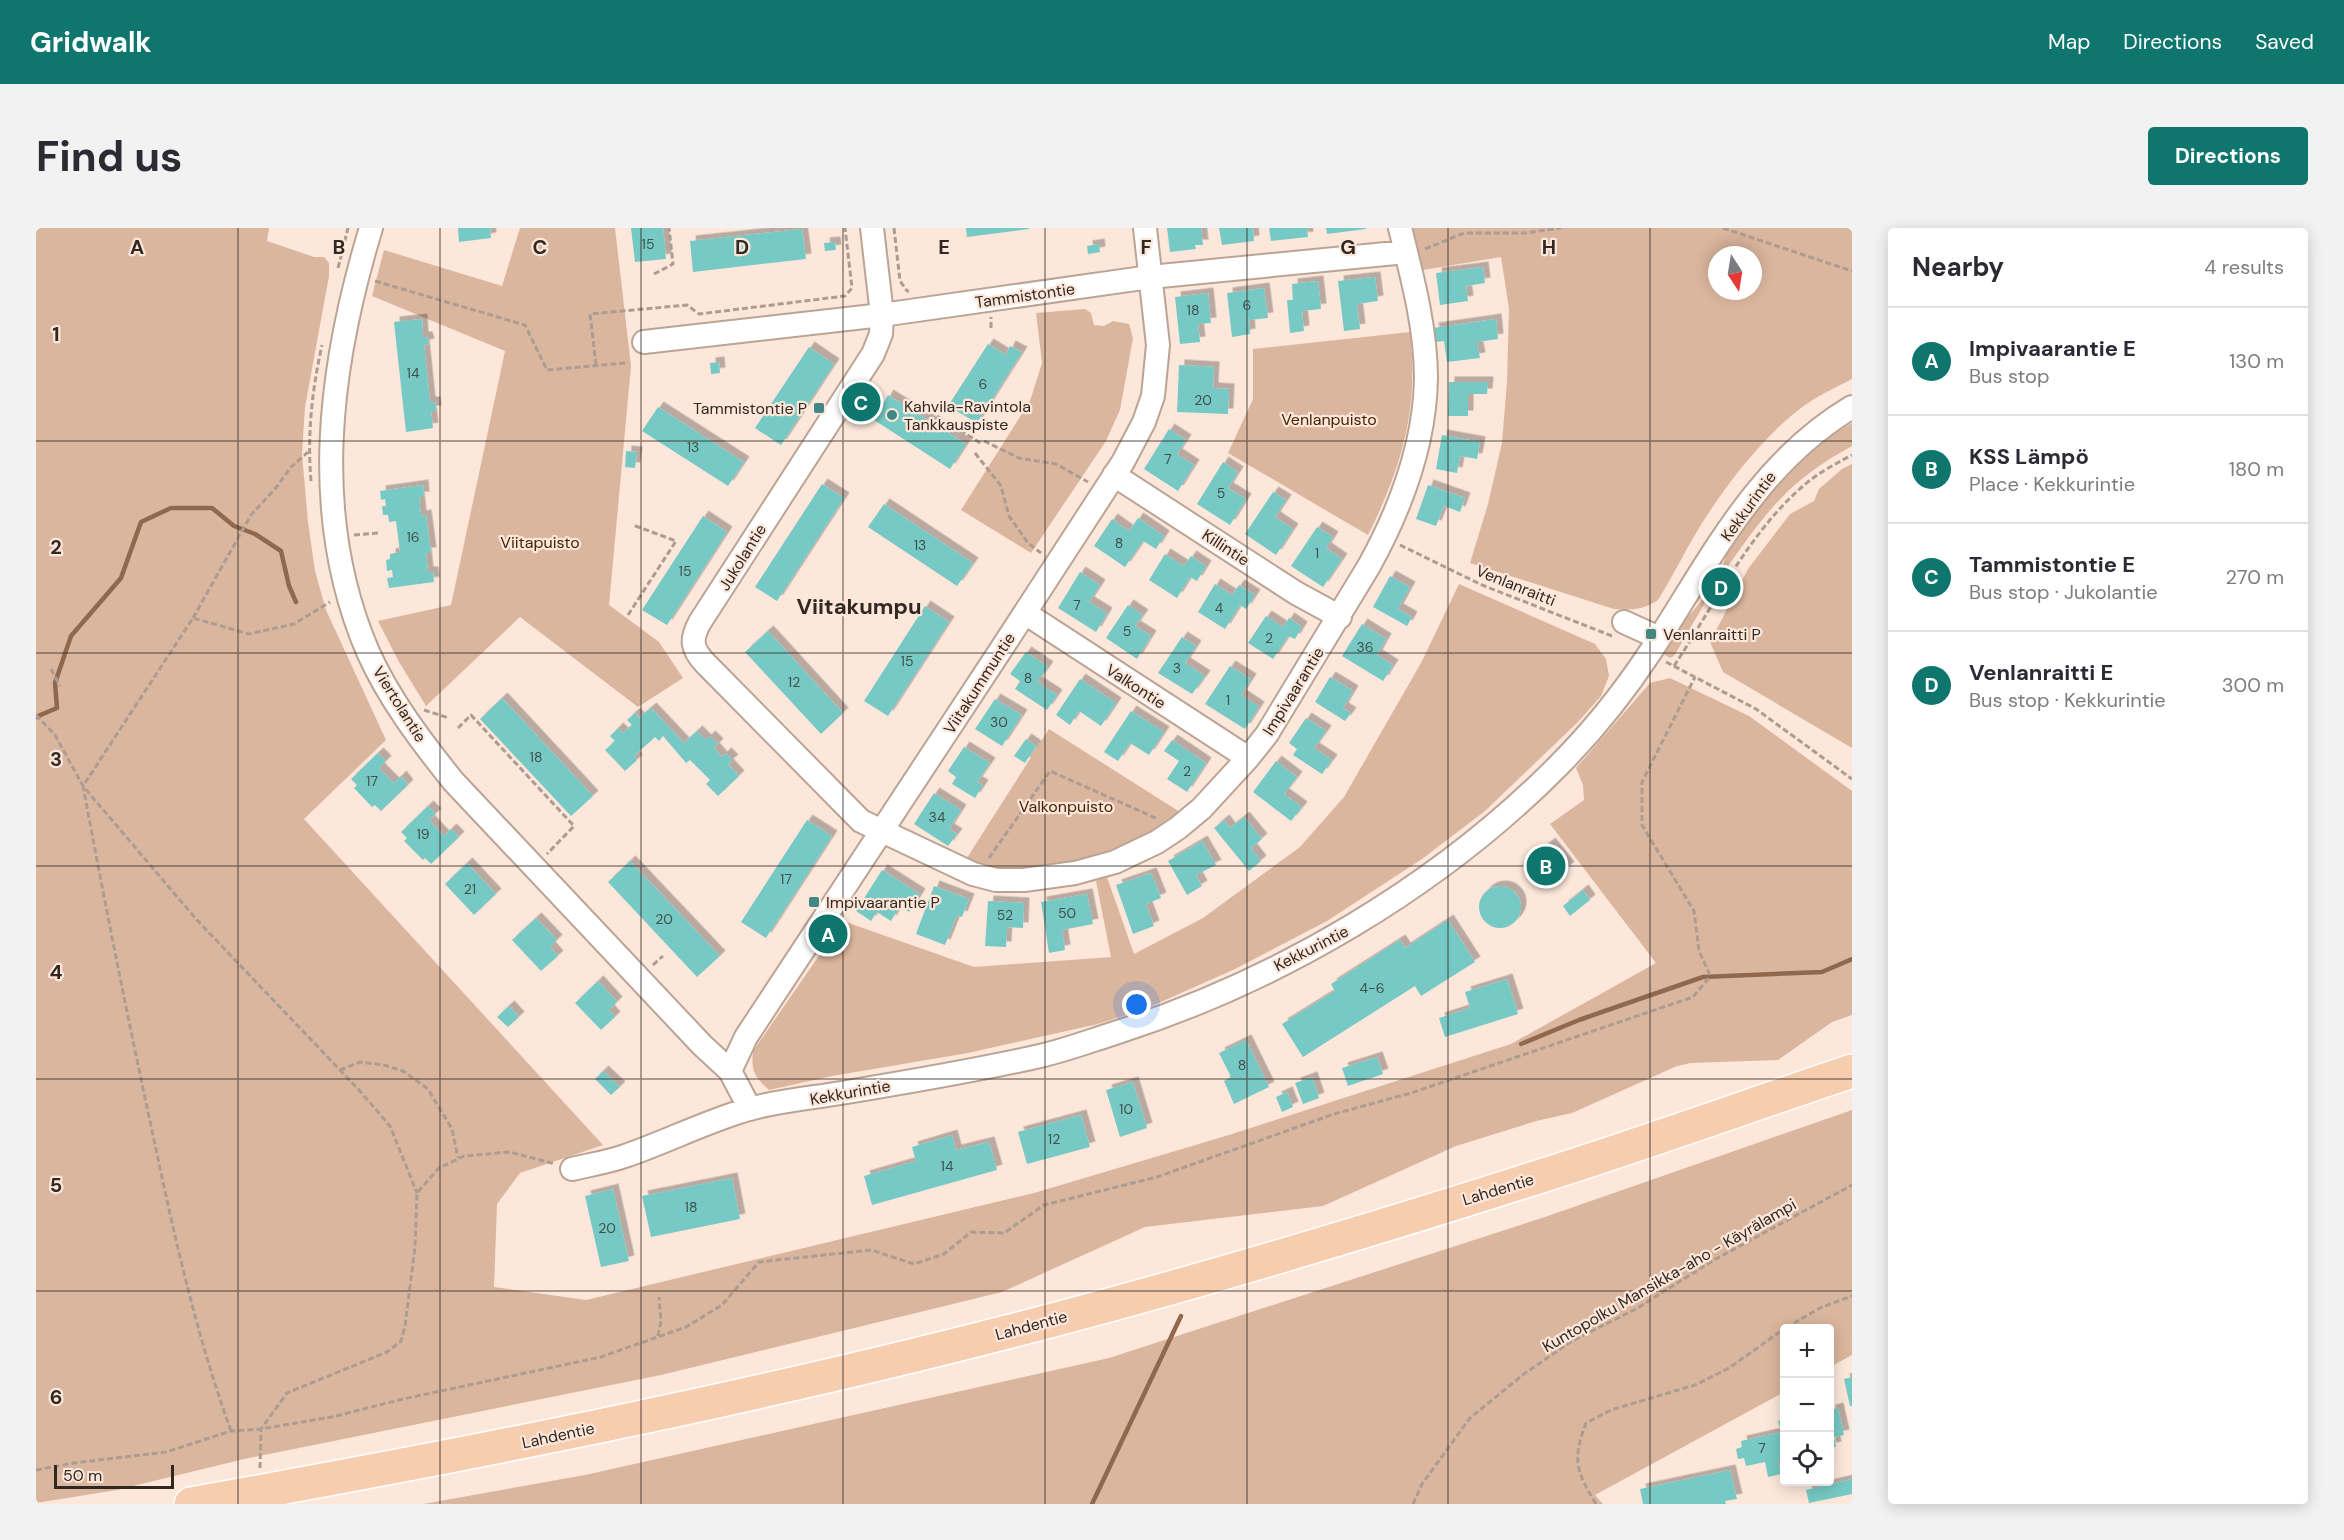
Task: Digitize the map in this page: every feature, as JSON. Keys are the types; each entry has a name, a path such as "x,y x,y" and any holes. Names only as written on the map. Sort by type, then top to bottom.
{"highway":[{"name":"Lahdentie","path":"191,1504 526,1442 872,1366 1015,1330 1212,1275 1544,1175 1852,1071"}],"street":[{"name":"Viertolantie","path":"371,228 356,276 335,382 330,489 338,550 351,604 369,653 390,694 453,781 702,1045 730,1071"},
{"name":"Jukolantie","path":"872,228 882,315 881,334 873,354 700,622 692,642 695,652 705,663 861,821 881,832"},
{"name":"Viitakummuntie","path":"730,1071 746,1037 1025,613 1104,476 1144,422 1153,396 1158,345 1145,228"},
{"name":"Impivaarantie","path":"881,832 973,874 996,880 1024,880 1075,873 1126,857 1157,842 1202,808 1248,758 1267,734 1340,617 1385,537 1406,485 1422,423 1426,375 1421,327 1400,228"},
{"name":"Tammistontie","path":"644,342 882,315 1150,277 1406,252"},
{"name":"Kekkurintie","path":"572,1169 621,1158 750,1109 968,1072 1055,1052 1149,1022 1233,988 1360,922 1438,869 1482,834 1542,782 1584,740 1617,699 1659,638 1750,497 1784,459 1808,437 1852,407"},
{"name":"Killintie","path":"1104,476 1296,593 1340,617"},
{"name":"Valkontie","path":"1025,613 1248,758"},
{"path":"1619,630 1659,638"},
{"path":"730,1071 750,1109"}],"path":[{"path":"337,272 348,228"},
{"path":"654,274 673,264 669,228"},
{"path":"596,366 590,314 687,305 699,314 844,296 852,288 845,228"},
{"path":"894,228 900,281"},
{"path":"1406,252 1430,248 1464,233 1525,233 1561,228"},
{"path":"1723,228 1852,271"},
{"path":"371,280 525,325 548,370 625,363"},
{"path":"312,484 308,452 312,397 323,340"},
{"path":"937,416 983,442 1019,458 1056,464 1089,483 1104,476"},
{"path":"231,1431 176,1247 109,927 83,786 193,618 251,515 291,467 308,452"},
{"path":"975,453 1001,486 1009,516 1028,543 1042,554 1048,545"},
{"path":"1852,454 1808,482 1779,509 1721,587 1674,666 1756,710 1852,779"},
{"path":"628,615 676,541 633,525"},
{"path":"349,536 378,533"},
{"name":"Venlanraitti","path":"1385,537 1482,585 1619,630"},
{"path":"193,618 249,634 294,624 332,601 334,609"},
{"path":"51,669 60,686"},
{"path":"36,1470 166,1452 231,1431 261,1429 332,1417 402,1399 601,1357 686,1327 722,1305 759,1262 871,1250 914,1264 944,1254 971,1232 1004,1233 1044,1205 1157,1177 1334,1114 1411,1093 1693,997 1708,979 1700,951 1694,910 1642,825 1642,782 1695,677"},
{"path":"425,720 419,709 449,718"},
{"path":"36,716 55,735 83,786 196,919 340,1070 390,1126 417,1193 415,1247 401,1341 387,1352 287,1392 261,1429 260,1473"},
{"path":"458,728 471,716 574,826 543,857"},
{"path":"973,874 987,861 1050,771 1178,828"},
{"path":"648,970 663,956"},
{"path":"340,1070 360,1062 384,1065 403,1071 428,1089 452,1128 458,1158"},
{"path":"417,1193 439,1168 464,1155 510,1152 572,1169"},
{"name":"Kuntopolku Mansikka-aho - Käyrälampi","path":"1413,1504 1422,1485 1470,1418 1524,1374 1572,1341 1636,1309 1714,1260 1852,1185"},
{"path":"1793,1324 1820,1308 1852,1296"},
{"path":"658,1336 661,1321 659,1297"},
{"path":"1596,1504 1579,1476 1577,1447 1586,1423 1611,1410 1695,1385 1730,1368 1780,1333"}],"green space":[{"path":"36,228 269,228 267,241 314,257 324,257 329,263 329,276 305,407 302,454 308,522 315,571 326,610 386,740 304,819 603,1145 520,1173 497,1204 494,1287 586,1300 1034,1193 1229,1135 1511,1044 1656,963 1550,824 1584,800 1583,785 1576,768 1650,683 1670,678 1749,716 1852,791 1852,1015 1832,1022 1778,1060 1691,1063 1677,1066 1572,1113 1536,1121 1456,1146 1323,1206 1145,1227 1002,1292 661,1375 244,1459 117,1490 36,1503"},
{"name":"Viitapuisto","path":"520,228 615,228 631,366 609,605 659,642 683,678 638,707 520,617 426,706 399,662 378,621 451,605 505,351 372,296 384,250 502,286"},
{"path":"1413,228 1852,228 1852,379 1813,400 1793,414 1748,460 1709,512 1658,600 1648,606 1637,609 1614,609 1470,563 1488,504 1502,443 1507,382 1509,309 1501,257 1423,270"},
{"path":"1085,309 1091,313 1094,325 1104,326 1113,321 1129,324 1133,338 1120,410 1106,441 1031,553 961,510 1030,401 1042,363 1036,313"},
{"name":"Venlanpuisto","path":"1410,332 1412,387 1405,437 1390,485 1368,535 1228,453 1253,399 1253,349"},
{"path":"1852,423 1852,446 1795,485 1767,514 1726,569 1722,567 1730,546 1742,525 1775,484 1813,449"},
{"path":"1852,464 1852,748 1723,672 1710,642 1748,569 1790,514 1814,501 1819,489 1842,469"},
{"path":"1459,584 1595,644 1606,659 1609,676 1601,696 1578,722 1485,811 1422,859 1327,921 1235,969 1145,1009 1098,1024 968,1053 832,1076 769,1090 757,1077 753,1068 753,1051 843,921 974,967 1111,957 1096,881 1107,877 1134,954 1203,918 1300,847 1344,797 1421,663"},
{"path":"1703,599 1706,601 1674,656 1670,658 1663,654 1679,627"},
{"name":"Valkonpuisto","path":"1049,729 1180,812 1151,835 1087,860 1034,870 1012,870 965,861"},
{"path":"1852,1110 1852,1355 1834,1365 1834,1324 1780,1324 1780,1394 1595,1495 1603,1504 423,1504 585,1475 1109,1358 1545,1217"}],"building":[{"path":"458,228 490,228 491,238 459,242"},
{"path":"631,228 663,228 666,259 635,262"},
{"path":"966,228 1029,228 1029,229 967,237"},
{"path":"1167,228 1201,228 1203,245 1195,245 1196,249 1170,252"},
{"path":"1219,228 1253,228 1254,241 1222,245"},
{"path":"1269,228 1307,228 1308,237 1271,241"},
{"path":"1326,228 1366,228 1366,229 1327,234"},
{"path":"802,229 806,259 693,272 690,241"},
{"path":"835,242 836,250 825,251 824,243"},
{"path":"1099,244 1100,252 1088,254 1087,246"},
{"path":"1483,267 1485,283 1466,286 1468,301 1440,305 1436,273"},
{"path":"1375,277 1378,301 1357,304 1360,329 1344,331 1338,281"},
{"path":"1318,281 1321,309 1302,311 1304,331 1290,333 1287,300 1293,300 1292,284"},
{"path":"1264,288 1268,318 1249,320 1250,334 1232,337 1227,293"},
{"path":"1208,293 1211,323 1198,324 1200,342 1180,344 1175,297"},
{"path":"422,319 423,337 427,337 429,344 424,345 430,402 435,402 436,411 431,411 433,428 406,432 394,322"},
{"path":"1496,319 1498,339 1477,342 1480,358 1447,362 1444,341 1436,342 1433,328"},
{"path":"988,344 1006,355 1010,346 1022,352 977,423 948,406"},
{"path":"809,347 834,364 781,445 755,428"},
{"path":"719,362 720,373 711,374 710,363"},
{"path":"1179,365 1214,367 1213,388 1229,389 1228,414 1177,412"},
{"path":"1449,382 1488,382 1487,394 1468,394 1468,416 1448,416"},
{"path":"888,395 966,444 950,469 874,420"},
{"path":"658,407 744,462 728,486 642,431"},
{"path":"1169,429 1186,440 1177,454 1194,465 1178,491 1144,469"},
{"path":"1442,435 1480,442 1477,459 1460,456 1457,473 1436,469"},
{"path":"626,451 637,452 635,468 625,467"},
{"path":"1223,462 1238,472 1228,488 1246,499 1230,525 1197,504"},
{"path":"822,484 844,498 777,601 755,587"},
{"path":"423,485 424,497 419,497 421,516 426,515 431,553 426,553 428,572 433,572 434,582 389,588 387,578 393,577 392,570 387,571 386,560 390,559 390,554 400,552 396,521 389,522 388,515 383,515 382,506 386,506 385,499 381,500 380,491"},
{"path":"1428,485 1465,498 1460,512 1444,506 1436,526 1416,519"},
{"path":"1273,492 1286,500 1275,517 1293,529 1276,555 1245,534"},
{"path":"884,504 973,563 957,586 868,527"},
{"path":"703,516 727,532 667,625 642,610"},
{"path":"1138,518 1164,536 1156,549 1143,541 1125,567 1094,546 1112,519 1129,531"},
{"path":"1317,527 1333,537 1326,548 1342,559 1323,587 1291,566"},
{"path":"1165,554 1184,566 1191,556 1206,566 1197,581 1190,577 1177,598 1149,580"},
{"path":"1080,572 1100,585 1089,602 1107,613 1096,632 1058,608"},
{"path":"1390,576 1410,587 1398,609 1412,617 1407,626 1373,607"},
{"path":"1215,584 1232,595 1239,585 1255,595 1246,609 1240,605 1225,629 1198,612"},
{"path":"1128,605 1143,615 1135,626 1151,636 1137,659 1106,638"},
{"path":"925,606 949,622 888,716 864,701"},
{"path":"1266,616 1283,627 1289,618 1302,627 1295,639 1288,636 1273,659 1248,643"},
{"path":"1362,624 1386,639 1377,655 1393,665 1383,681 1342,656"},
{"path":"768,631 843,713 821,734 745,652"},
{"path":"1182,637 1196,646 1185,663 1205,676 1192,694 1158,673"},
{"path":"1026,652 1048,667 1037,682 1057,695 1047,710 1015,689 1020,681 1010,674"},
{"path":"1230,666 1251,679 1241,695 1259,707 1245,729 1205,704"},
{"path":"1330,677 1353,691 1343,708 1351,713 1345,721 1315,702"},
{"path":"1080,679 1116,703 1101,726 1079,711 1070,725 1056,715"},
{"path":"502,698 593,796 571,816 480,719"},
{"path":"995,699 1022,715 1002,746 975,729"},
{"path":"651,708 684,743 697,731 706,740 710,736 718,744 714,748 722,757 726,753 733,760 728,764 739,776 718,796 706,784 710,780 690,760 686,763 663,736 659,741 655,737 634,756 637,760 625,771 605,750 615,741 610,736 618,728 623,733 632,725 627,720 635,713 639,718"},
{"path":"1131,711 1164,732 1149,755 1130,743 1118,761 1104,752"},
{"path":"1306,718 1326,731 1314,748 1332,760 1322,774 1293,755 1297,749 1289,743"},
{"path":"1026,739 1036,746 1025,763 1014,756"},
{"path":"1172,740 1206,763 1187,792 1167,779 1179,761 1164,751"},
{"path":"964,747 990,763 977,782 983,785 975,798 952,784 956,777 948,771"},
{"path":"378,753 386,761 379,768 394,783 401,776 408,785 381,811 375,805 372,807 354,788 357,785 351,779"},
{"path":"1276,761 1297,777 1284,794 1302,807 1291,821 1253,792"},
{"path":"934,793 961,810 949,829 957,834 948,846 914,824"},
{"path":"428,806 436,814 429,820 444,836 451,829 459,837 431,864 425,858 423,860 404,841 407,838 401,832"},
{"path":"1244,817 1262,839 1251,848 1261,861 1249,871 1214,828 1224,820 1230,828"},
{"path":"807,820 832,836 766,938 741,922"},
{"path":"1202,841 1216,865 1196,875 1202,886 1187,895 1168,861"},
{"path":"1550,843 1569,867 1542,889 1523,865"},
{"path":"630,861 720,956 697,977 608,882"},
{"path":"467,863 496,894 474,915 445,884"},
{"path":"882,870 920,894 909,912 900,906 891,921 877,912 871,921 856,911"},
{"path":"1151,873 1161,898 1146,904 1154,926 1133,934 1116,885"},
{"path":"934,886 969,899 962,917 957,915 945,945 916,934"},
{"path":"1500,886 1508,887 1515,892 1520,899 1520,915 1515,922 1508,927 1500,928 1492,927 1485,922 1480,915 1479,907 1480,899 1485,892 1492,887"},
{"path":"1583,890 1590,900 1570,916 1563,906"},
{"path":"1087,894 1093,924 1062,930 1065,950 1049,953 1041,902"},
{"path":"988,901 1024,903 1023,928 1007,927 1006,947 985,946"},
{"path":"536,918 557,940 550,947 558,956 541,971 512,940"},
{"path":"1448,920 1475,962 1421,996 1415,986 1303,1057 1282,1024 1335,991 1331,984 1400,940 1405,948"},
{"path":"1507,979 1518,1014 1445,1037 1439,1018 1470,1008 1465,992"},
{"path":"598,981 617,1002 609,1010 615,1017 601,1030 575,1003"},
{"path":"509,1006 519,1017 508,1027 497,1017"},
{"path":"1246,1040 1269,1087 1234,1104 1224,1081 1231,1077 1219,1053"},
{"path":"1377,1057 1383,1074 1348,1086 1342,1068"},
{"path":"603,1071 620,1087 611,1095 595,1079"},
{"path":"1312,1077 1319,1098 1303,1104 1295,1083"},
{"path":"1133,1082 1147,1128 1120,1137 1106,1090"},
{"path":"1287,1092 1293,1107 1282,1112 1276,1097"},
{"path":"1081,1115 1090,1147 1027,1164 1018,1132"},
{"path":"952,1135 956,1150 989,1142 997,1170 872,1205 864,1176 916,1161 912,1147"},
{"path":"732,1178 740,1219 651,1237 642,1196"},
{"path":"613,1189 629,1261 601,1267 585,1196"},
{"path":"1852,1377 1852,1406 1850,1406 1844,1379"},
{"path":"1838,1408 1844,1435 1834,1437 1834,1432 1834,1409"},
{"path":"1780,1432 1780,1459 1778,1460 1780,1474 1768,1477 1765,1462 1746,1466 1744,1458 1738,1459 1736,1449 1742,1447 1741,1441"},
{"path":"1730,1470 1737,1499 1725,1501 1726,1504 1643,1504 1640,1489"},
{"path":"1852,1479 1852,1494 1809,1503 1806,1490 1834,1486 1834,1483"}],"waterway":[{"path":"36,717 57,708 55,683 71,636 121,578 141,522 171,508 212,508 234,526 255,534 281,551 289,586 296,602"},
{"path":"1521,1044 1579,1020 1703,977 1822,972 1852,959"},
{"path":"1092,1504 1181,1316"}],"place":[{"name":"Tammistontie E","path":"861,402"},
{"name":"Tammistontie P","path":"819,408"},
{"name":"Kahvila-Ravintola Tankkauspiste","path":"892,415"},
{"name":"Venlanraitti E","path":"1721,587"},
{"name":"Venlanraitti P","path":"1651,634"},
{"name":"KSS Lämpö","path":"1546,866"},
{"name":"Impivaarantie P","path":"814,902"},
{"name":"Impivaarantie E","path":"828,934"}],"district":[{"name":"Viitakumpu","path":"859,606"}]}
